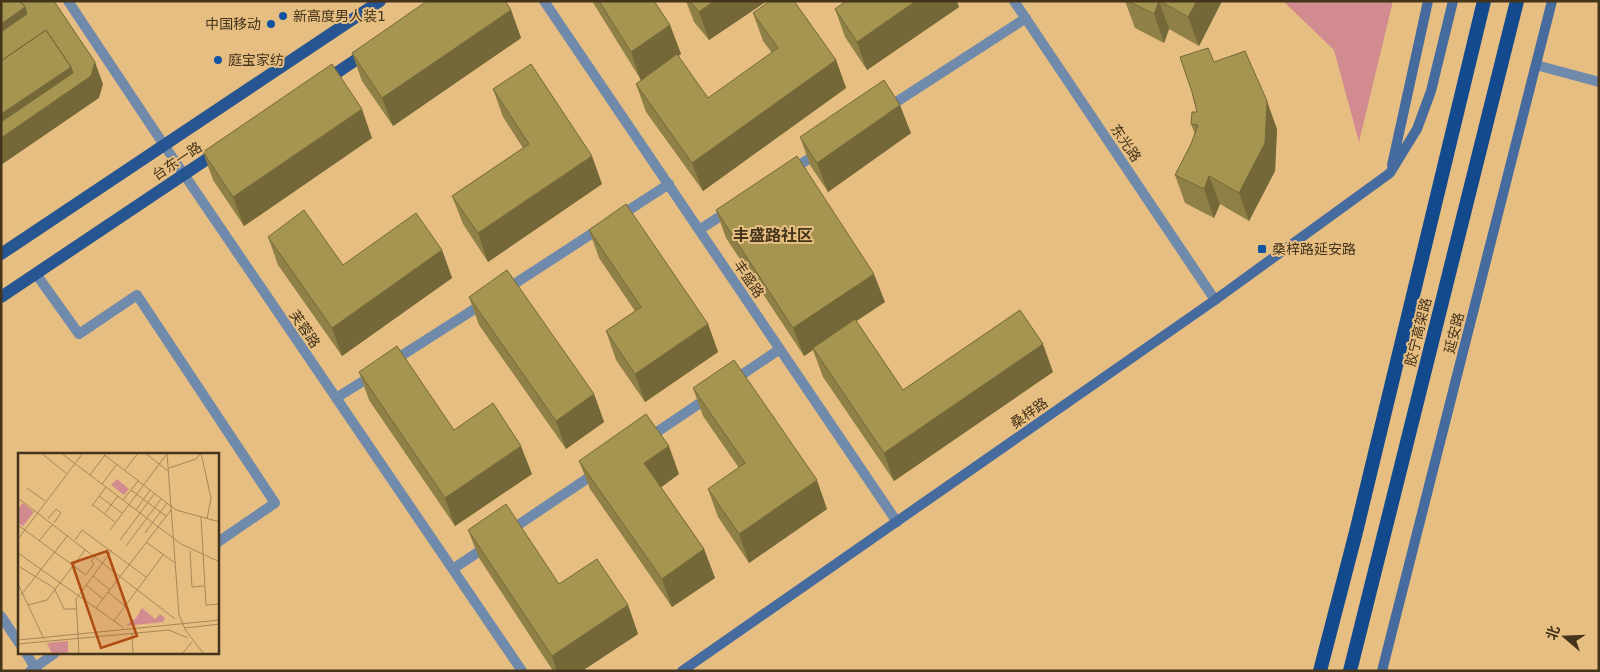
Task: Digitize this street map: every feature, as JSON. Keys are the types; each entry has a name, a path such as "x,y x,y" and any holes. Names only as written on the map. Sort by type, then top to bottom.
{"highway":[{"name":"胶宁高架路","path":"1320,671 1356,532 1484,1"},
{"name":"胶宁高架路","path":"1350,671 1517,1"}],"main road":[{"name":"台东一路","path":"1,254 380,1"},
{"path":"1390,173 1428,1"},
{"path":"1390,173 1417,129 1431,91 1453,1"},
{"name":"延安路","path":"1382,671 1552,1"},
{"path":"314,88 379,44"},
{"name":"台东一路","path":"1,297 233,142"},
{"name":"桑梓路","path":"682,671 1215,300 1390,173"}],"street":[{"name":"芙蓉路","path":"68,1 522,671"},
{"name":"丰盛路","path":"544,1 897,522"},
{"name":"东光路","path":"1014,1 1215,300"},
{"path":"875,116 1026,18"},
{"path":"1536,65 1599,82"},
{"path":"783,176 825,148"},
{"path":"336,398 668,184"},
{"path":"699,230 741,203"},
{"path":"36,274 79,334 137,295 275,503 219,541"},
{"path":"641,443 780,349"},
{"path":"452,569 608,465"},
{"path":"1,616 18,642"},
{"path":"26,654 34,670 54,654"}],"shaded area":[{"path":"1283,1 1393,1 1359,142 1334,50"}],"building":[{"path":"1,1 20,1 25,7 1,24"},
{"path":"20,1 54,1 95,62 91,76 1,138 1,122 73,73 46,30 1,61 1,32 27,14 25,7"},
{"path":"427,1 505,1 511,10 382,98 352,53"},
{"path":"599,1 654,1 670,25 631,52"},
{"path":"690,1 714,1 699,12"},
{"path":"770,1 794,1 836,60 692,163 636,84 677,54 708,98 778,48 753,13"},
{"path":"846,1 916,1 857,42 835,9"},
{"path":"1128,1 1159,1 1154,14"},
{"path":"1160,1 1197,1 1188,17"},
{"path":"46,30 71,67 1,114 1,61"},
{"path":"1208,48 1214,62 1245,51 1267,101 1265,143 1239,193 1209,176 1204,189 1175,175 1191,144 1198,125 1191,124 1192,112 1197,112 1180,57"},
{"path":"332,64 362,109 233,197 203,152"},
{"path":"531,64 592,156 478,233 452,196 529,144 493,89"},
{"path":"884,80 900,105 817,163 800,137"},
{"path":"797,156 874,274 793,328 716,210"},
{"path":"626,204 708,324 635,374 606,331 641,307 589,230"},
{"path":"304,210 343,265 416,213 442,250 332,328 268,237"},
{"path":"507,270 594,394 556,421 469,297"},
{"path":"1020,310 1043,344 884,453 813,348 855,319 903,390"},
{"path":"397,346 454,430 493,403 521,446 445,498 359,372"},
{"path":"734,360 817,480 739,534 708,489 745,463 693,388"},
{"path":"646,414 669,446 644,463 704,549 662,579 579,461"},
{"path":"506,504 559,584 597,559 628,605 552,656 468,530"}],"place":[{"name":"新高度男人装1","path":"283,16"},
{"name":"中国移动","path":"271,24"},
{"name":"庭宝家纺","path":"218,60"},
{"name":"桑梓路延安路","path":"1262,249"}],"district":[{"name":"丰盛路社区","path":"773,235"}]}
